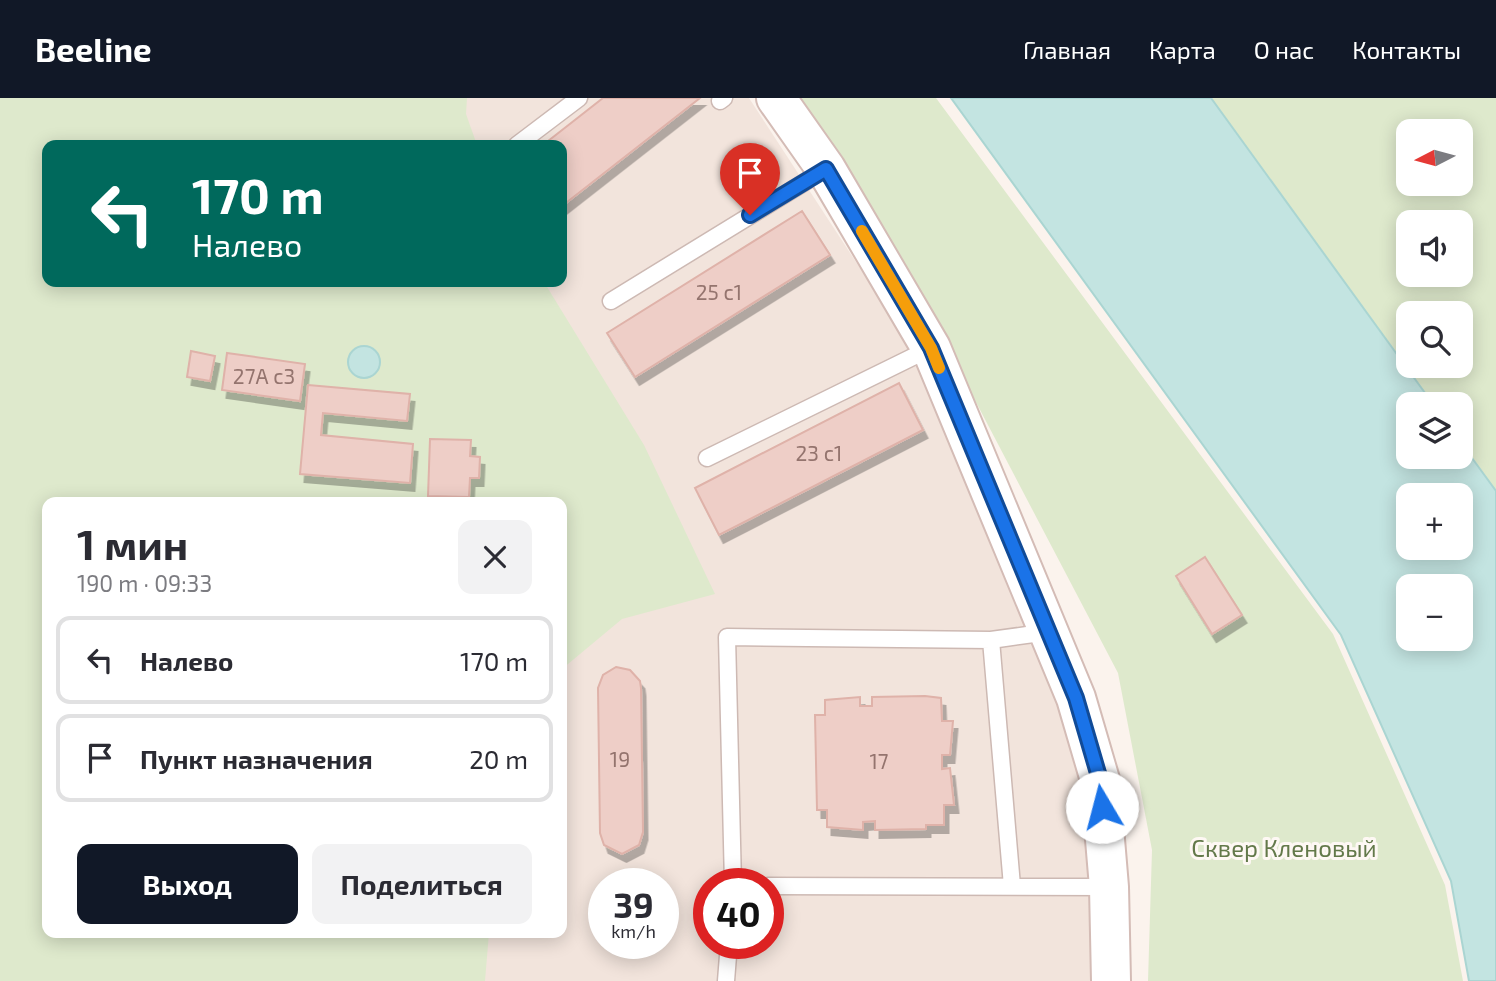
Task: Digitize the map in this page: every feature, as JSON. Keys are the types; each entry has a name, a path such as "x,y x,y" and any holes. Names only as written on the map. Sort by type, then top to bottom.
{"street":[{"path":"776,98 826,169 931,348 1076,698 1100,780 1109,887 1111,981"}],"lane":[{"path":"524,140 579,98"},
{"path":"611,300 826,169"},
{"path":"707,458 931,348"},
{"path":"733,868 727,637 991,640 1048,632"},
{"path":"991,640 1012,886"},
{"path":"784,886 1109,887"},
{"path":"726,981 728,959"}],"shaded area":[{"path":"0,98 749,98 901,331 1064,689 1096,849 1092,981 0,981"}],"green space":[{"path":"0,98 467,98 466,114 475,140 42,140 42,287 547,287 644,445 715,594 622,619 567,665 567,497 42,497 42,938 489,938 485,981 0,981"},
{"name":"Сквер Кленовый","path":"800,98 936,98 1333,634 1445,885 1463,981 1148,981 1152,850 1118,673 935,324"},
{"path":"1211,98 1496,98 1496,491 1473,459 1473,392 1424,392 1414,378 1473,378 1473,301 1396,301 1396,353"}],"water":[{"path":"951,98 1211,98 1396,353 1396,378 1414,378 1424,392 1396,392 1396,469 1473,469 1473,459 1496,491 1496,981 1469,981 1451,881 1341,635"},
{"path":"364,346 375,351 380,362 375,373 364,378 353,373 348,362 353,351"}],"building":[{"path":"603,98 700,98 567,202 567,140 549,140"},
{"path":"802,211 830,255 635,377 607,333"},
{"path":"191,351 215,356 210,381 187,377"},
{"path":"227,353 305,364 300,401 222,390"},
{"path":"899,383 923,430 719,535 695,488"},
{"path":"308,385 410,394 407,421 323,413 321,435 413,444 410,483 300,474"},
{"path":"430,439 471,440 470,456 480,457 479,478 470,478 469,497 428,496"},
{"path":"1205,557 1242,615 1212,634 1176,576"},
{"path":"616,667 630,670 640,681 641,688 643,832 639,845 622,854 604,845 600,833 598,688 603,675"},
{"path":"860,697 860,706 872,706 872,697 941,698 942,721 953,721 950,755 942,755 942,769 950,768 954,805 944,805 944,825 926,825 926,829 875,830 875,821 863,822 863,830 827,827 827,810 817,810 815,715 825,715 825,700"}],"slow traffic":[{"path":"862,231 931,348 939,368"}],"route":[{"path":"750,215 826,169 931,348 1076,698 1100,780 1102,807"}]}
